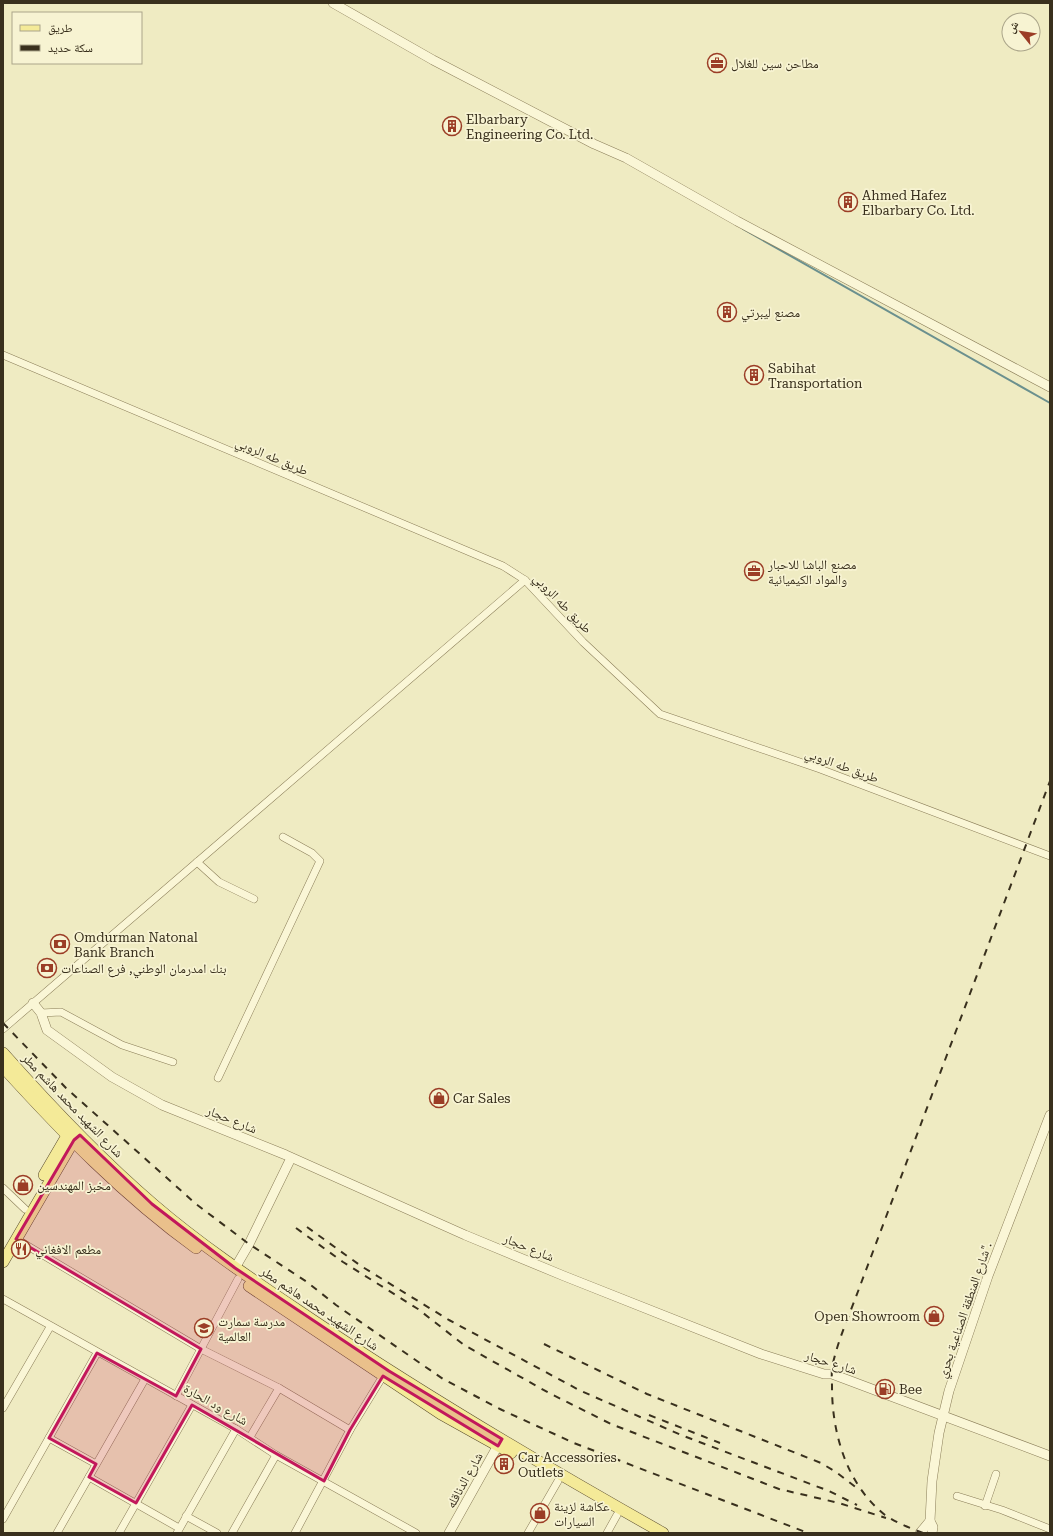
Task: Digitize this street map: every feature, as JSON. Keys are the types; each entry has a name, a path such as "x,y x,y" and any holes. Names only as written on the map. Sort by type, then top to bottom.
{"main road":[{"name":"شارع الشهيد محمد هاشم مطر","path":"3,1053 74,1134 99,1168 177,1234 558,1481 647,1533"},
{"name":"شارع الشهيد محمد هاشم مطر","path":"3,1067 40,1108 74,1134"},
{"path":"3,1247 25,1209 74,1134"},
{"path":"3,1262 74,1134"},
{"name":"شارع الشهيد محمد هاشم مطر","path":"237,1274 383,1376 441,1414 500,1442 663,1533"}],"street":[{"path":"333,3 433,60 594,144 626,158 737,221 1050,387"},
{"name":"طريق طه الروبي","path":"3,355 464,548 503,566 525,580 583,642 660,714 820,769 1050,856"},
{"path":"3,1029 525,580"},
{"path":"218,1078 320,861 312,853 283,837"},
{"path":"197,862 219,882 254,899"},
{"name":"شارع حجار","path":"33,1003 41,1013 47,1030 112,1076 162,1105 291,1158 465,1235 725,1339 775,1358 824,1374 832,1374 1050,1456"},
{"path":"41,1013 60,1012 122,1044 173,1062"},
{"name":"شارع المنطقة الصناعية بحري\".","path":"932,1533 933,1527 930,1521 932,1481 944,1415 958,1362 988,1276 1050,1115"},
{"path":"176,1396 201,1349 237,1274 249,1244 291,1158"},
{"path":"3,1188 25,1209"},
{"path":"16,1239 201,1349 279,1388 350,1430"},
{"name":"شارع ود الحارة","path":"3,1299 50,1327 250,1437 276,1455 416,1533"},
{"path":"3,1408 50,1327"},
{"path":"3,1519 97,1353"},
{"path":"295,1533 350,1430 383,1376"},
{"path":"57,1533 145,1379"},
{"path":"250,1437 279,1388"},
{"path":"119,1533 192,1405"},
{"path":"89,1477 136,1503 178,1531 236,1430"},
{"path":"49,1438 96,1464"},
{"name":"شارع الدناقله","path":"449,1533 500,1442"},
{"path":"232,1533 276,1455"},
{"path":"985,1506 996,1474"},
{"path":"528,1533 558,1481"},
{"path":"957,1496 985,1506 1002,1510 1050,1529"},
{"path":"186,1516 217,1533"},
{"path":"607,1533 617,1516"},
{"path":"920,1533 930,1521"}],"highlighted area":[{"path":"80,1135 152,1204 235,1268 389,1371 502,1439 498,1446 383,1376 350,1430 324,1481 192,1405 136,1503 89,1477 96,1464 49,1438 97,1353 176,1396 201,1349 16,1239 74,1140"}],"waterway":[{"path":"743,229 1050,403"}],"railway":[{"path":"923,1533 899,1523 885,1515 872,1503 852,1474 844,1457 835,1423 832,1366 845,1324 1050,781"},
{"path":"3,1023 66,1088 196,1204 249,1244 307,1282 336,1305 443,1379 502,1410 574,1443 808,1533"},
{"path":"307,1227 361,1266 449,1320 579,1390 681,1435 829,1491 857,1505"},
{"path":"296,1228 343,1262 418,1309 464,1345 549,1393 611,1424 779,1489 839,1503 886,1518"},
{"path":"544,1344 647,1394 821,1463 836,1472 858,1489"},
{"path":"649,1415 720,1443"}],"place":[{"name":"مطاحن سين للغلال","path":"717,63"},
{"name":"Elbarbary Engineering Co. Ltd.","path":"452,126"},
{"name":"Ahmed Hafez Elbarbary Co. Ltd.","path":"848,202"},
{"name":"مصنع ليبرتي","path":"727,312"},
{"name":"Sabihat Transportation","path":"754,375"},
{"name":"مصنع الباشا للاحبار والمواد الكيميائية","path":"754,571"},
{"name":"Omdurman Natonal Bank Branch","path":"60,944"},
{"name":"بنك امدرمان الوطني, فرع الصناعات","path":"47,968"},
{"name":"Car Sales","path":"439,1098"},
{"name":"مخبز المهندسين","path":"23,1185"},
{"name":"مطعم الافغاني","path":"21,1249"},
{"name":"Open Showroom","path":"934,1316"},
{"name":"مدرسة سمارت العالمية","path":"204,1328"},
{"name":"Bee","path":"885,1389"},
{"name":"Car Accessories Outlets","path":"504,1464"},
{"name":"عكاشة لزينة السيارات","path":"540,1513"}]}
